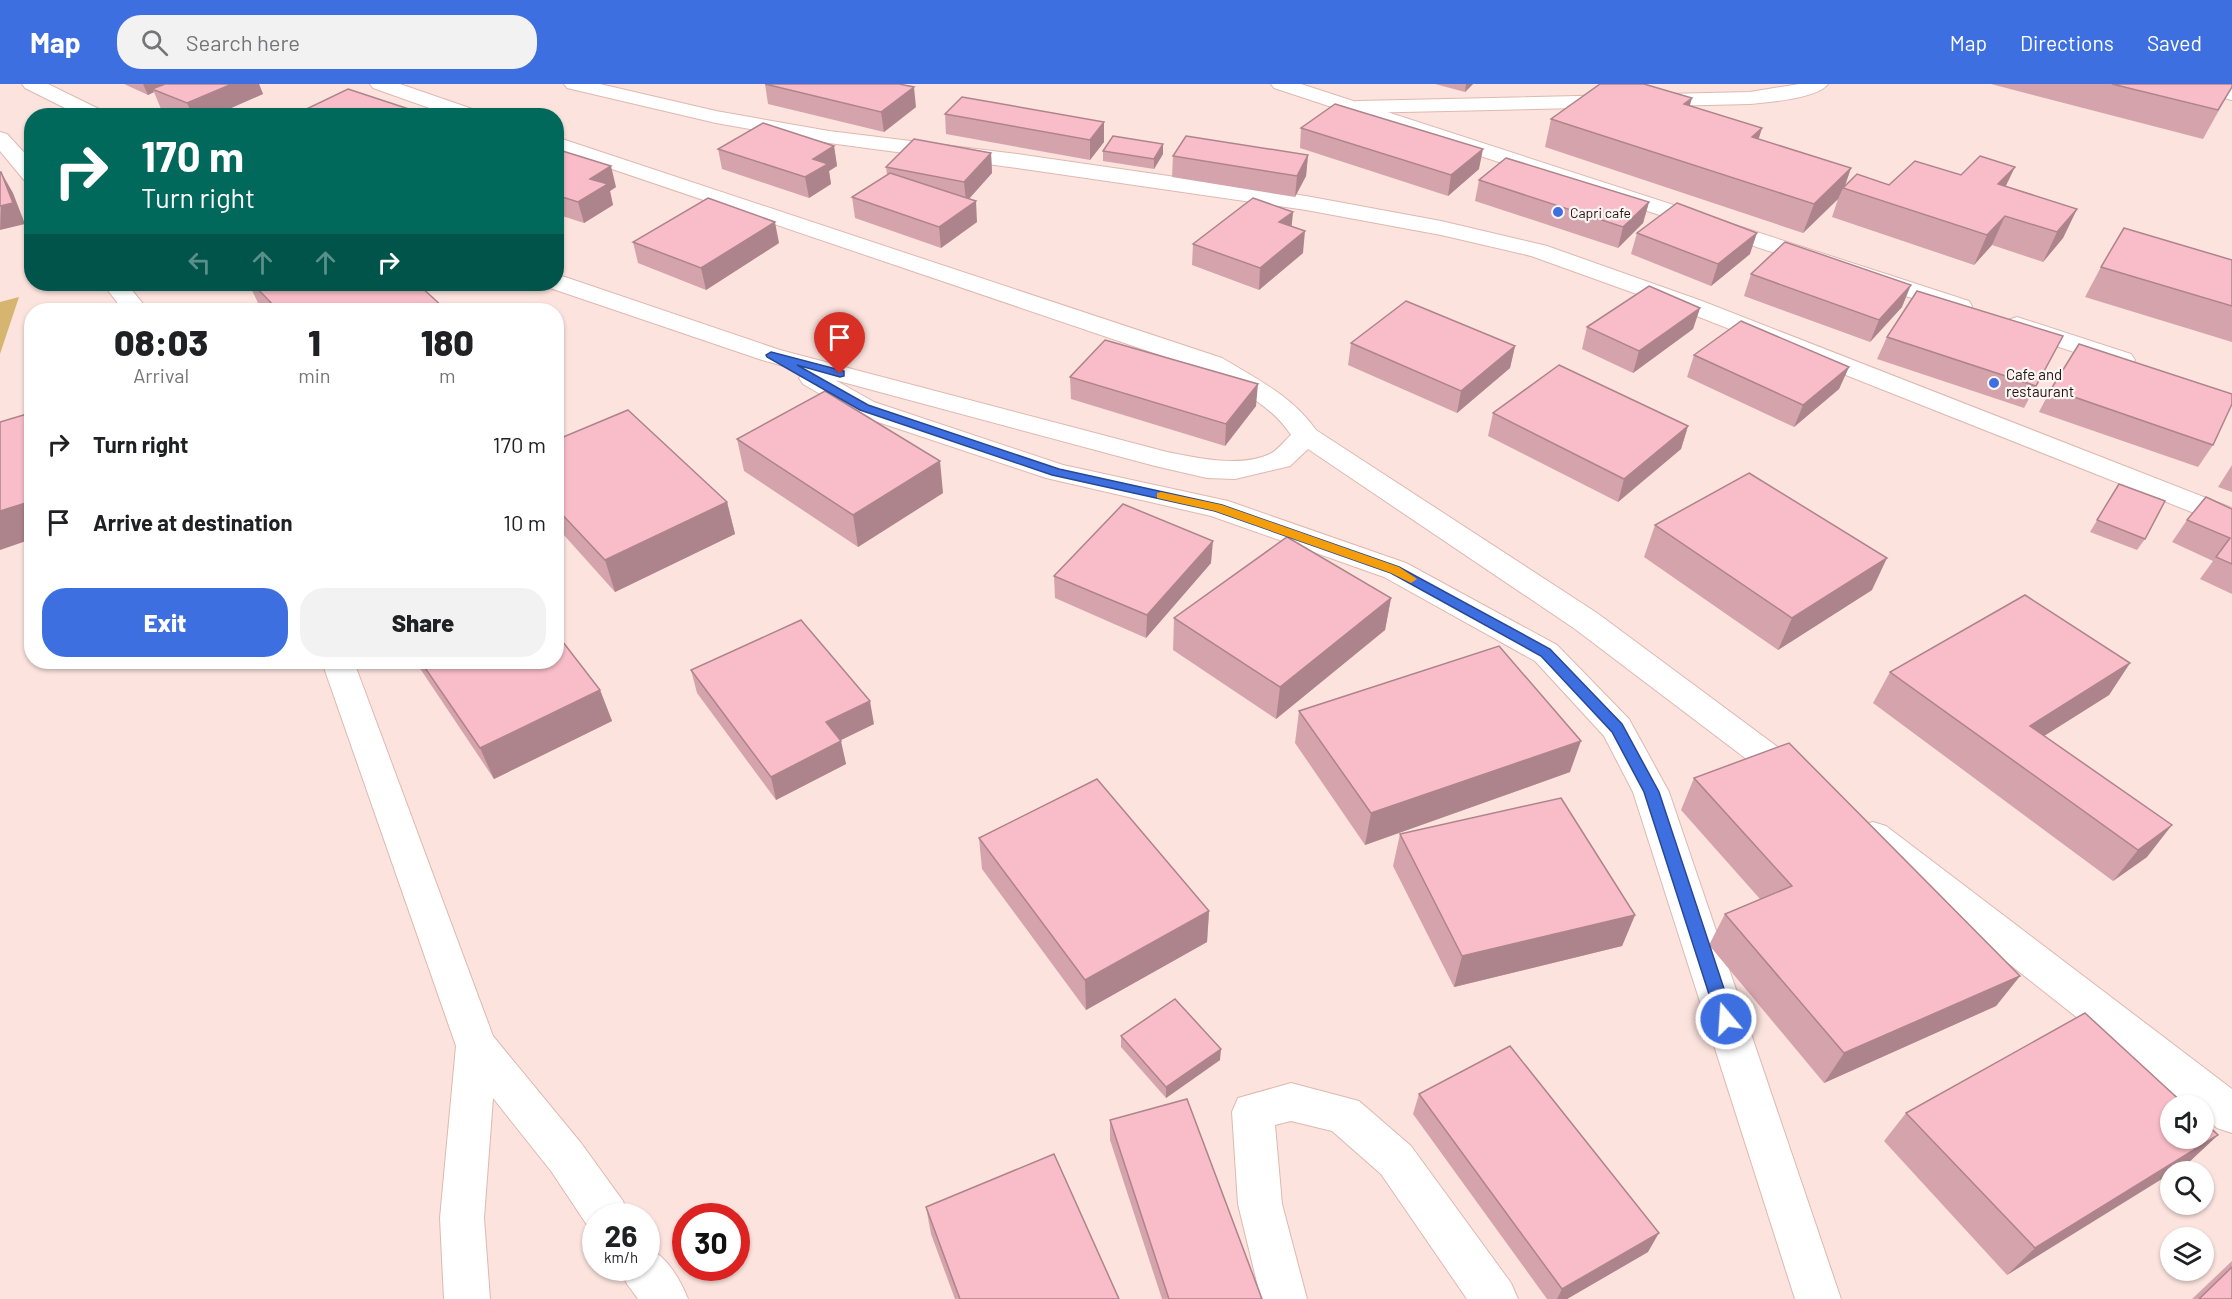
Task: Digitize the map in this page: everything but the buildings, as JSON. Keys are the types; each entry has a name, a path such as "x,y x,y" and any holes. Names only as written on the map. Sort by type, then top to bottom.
{"street":[{"path":"32,84 82,108"},
{"path":"380,84 450,108"},
{"path":"574,84 716,117 818,135 1306,203 1441,228 1539,250 1693,306 2232,519"},
{"path":"1260,84 1310,94"},
{"path":"1281,84 2141,366"},
{"path":"1357,108 1750,98 1795,92 1818,84"},
{"path":"2187,84 2232,94"},
{"path":"0,138 24,166"},
{"path":"564,146 1213,364 1271,398 1295,418 1306,436 1586,621 1822,799"},
{"path":"564,285 771,355 1165,460 1207,468 1235,470 1280,460 1306,436"},
{"path":"121,291 131,303"},
{"path":"771,355 864,408 1056,472 1218,508 1395,570 1546,652 1617,728 1652,792 1818,1299"},
{"path":"341,669 476,1046 566,1157 598,1203"},
{"path":"1851,820 2232,1114"},
{"path":"466,1299 462,1218 476,1046"},
{"path":"1284,1299 1260,1204 1253,1112 1291,1102 1344,1115 1396,1160 1495,1299"},
{"path":"652,1281 665,1299"}],"shaded area":[{"path":"19,297 0,354 0,302"}],"slow traffic":[{"path":"1161,495 1218,508 1395,570 1411,579"}],"place":[{"name":"Capri cafe","path":"1558,212"},
{"name":"Cafe and restaurant","path":"1994,383"}],"route":[{"path":"840,374 771,355 864,408 1056,472 1218,508 1395,570 1546,652 1617,728 1652,792 1726,1019"}]}
